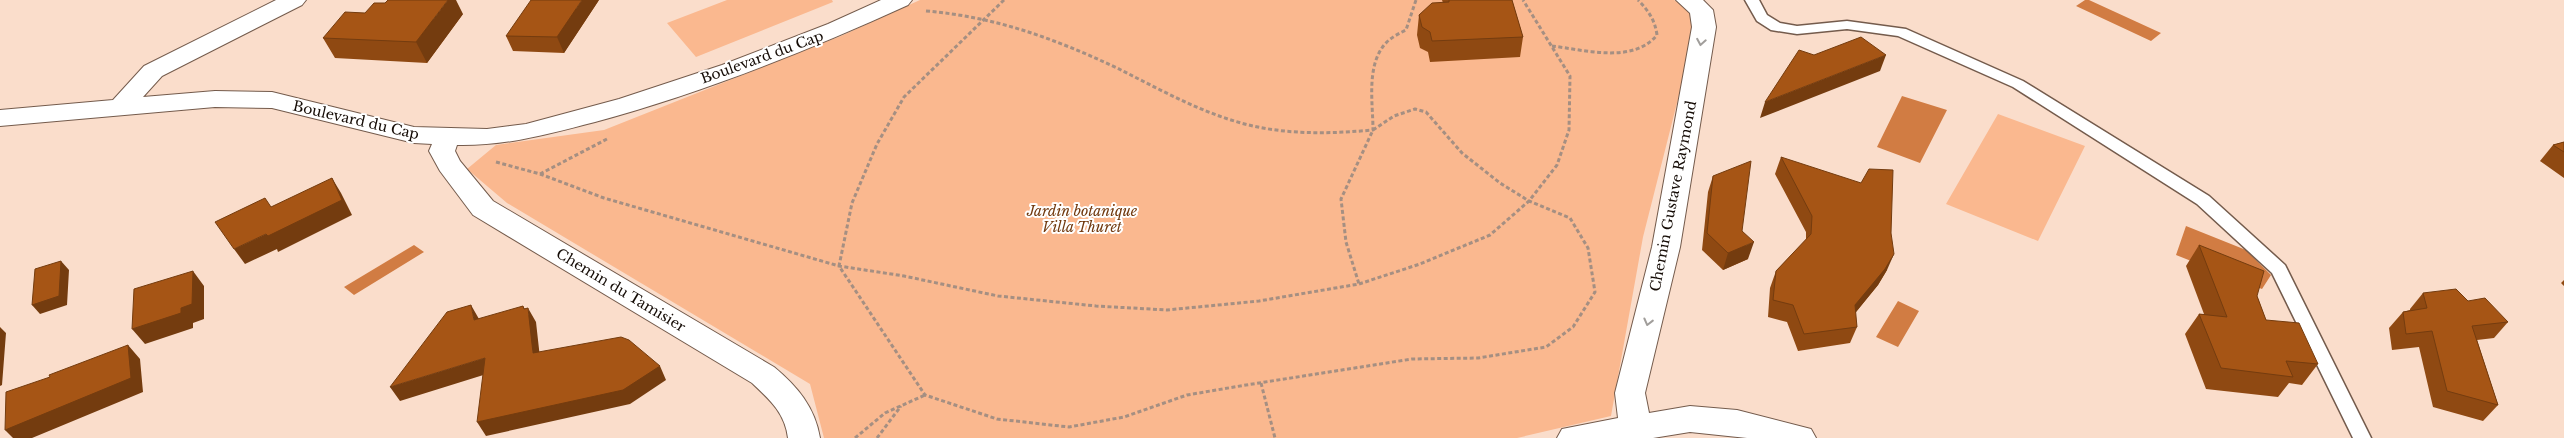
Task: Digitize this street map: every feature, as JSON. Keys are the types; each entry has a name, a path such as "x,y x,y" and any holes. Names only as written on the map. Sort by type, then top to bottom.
{"street":[{"path":"122,106 154,71 294,0"},
{"name":"Boulevard du Cap","path":"0,118 215,99 272,100 414,136 448,152 487,138 526,132 628,105 731,70 836,29 900,0"},
{"name":"Chemin Gustave Raymond","path":"1635,432 1630,393 1666,247 1704,27 1701,10 1688,0"},
{"name":"Chemin du Tamisier","path":"448,152 483,208 763,375 789,397 803,424 804,438"},
{"path":"1573,438 1635,432 1690,419 1737,423 1800,438"}],"lane":[{"path":"1752,0 1762,18 1776,27 1797,30 1847,25 1901,32 2018,84 2202,200 2279,269 2362,438"}],"path":[{"path":"985,18 1046,37 1224,118 1273,129 1329,134 1373,130 1394,116 1415,109 1426,112 1462,153 1500,183 1529,200 1570,218 1588,248 1595,292 1572,327 1546,348 1478,358 1412,359 1187,395 1124,417 1069,426 997,419 925,396 839,266 852,203 877,144 904,97 985,18 1004,0"},
{"path":"1359,284 1346,242 1341,199 1373,130 1374,99 1370,84 1374,63 1386,41 1406,30 1416,0"},
{"path":"448,152 480,158 540,174 604,198 839,266 904,276 998,296 1096,306 1167,310 1259,302 1359,284 1420,264 1490,235 1529,200 1557,165 1569,130 1570,76 1522,0"},
{"path":"1552,46 1611,52 1630,51 1648,46 1657,34 1656,24 1650,12 1638,0"},
{"path":"1261,383 1275,438"},
{"path":"855,438 886,413 925,396"},
{"path":"877,438 901,406"}],"green space":[{"path":"727,0 832,0 833,2 696,57 667,23"},
{"name":"Jardin botanique Villa Thuret","path":"920,0 1674,0 1688,9 1696,28 1643,237 1611,416 1517,438 824,438 810,384 507,203 467,169 496,145 604,130 841,36"},
{"path":"1998,114 2085,146 2038,241 1946,204"}],"shaded area":[{"path":"2085,0 2089,0 2161,33 2151,41 2076,6"},
{"path":"1902,96 1947,110 1920,163 1877,147"},
{"path":"2186,226 2246,250 2271,275 2262,289 2176,255"},
{"path":"414,245 424,252 354,295 344,287"},
{"path":"1898,301 1919,311 1898,347 1876,337"}],"building":[{"path":"388,0 448,0 416,42 323,38 345,12 365,13 374,3 385,3"},
{"path":"531,0 582,0 557,37 506,36"},
{"path":"1449,0 1512,0 1523,37 1432,41 1430,32 1422,27 1419,15 1432,3 1449,2"},
{"path":"1861,37 1886,55 1765,102 1799,50 1814,55"},
{"path":"2564,142 2564,152 2553,145"},
{"path":"1781,157 1861,183 1869,169 1893,170 1891,233 1894,254 1885,269 1855,305 1857,327 1804,334 1793,305 1773,300 1776,271 1811,234 1812,216"},
{"path":"1751,161 1742,231 1754,242 1728,253 1707,233 1713,176"},
{"path":"332,178 342,200 268,236 266,234 234,249 215,222 265,198 271,207"},
{"path":"2199,245 2264,271 2257,296 2266,320 2299,323 2318,364 2286,361 2293,377 2221,368 2199,314 2227,317"},
{"path":"61,261 59,296 32,305 35,269"},
{"path":"193,271 192,304 181,308 181,313 132,329 134,289"},
{"path":"2456,289 2468,301 2485,298 2508,322 2472,326 2498,405 2447,391 2432,331 2406,334 2403,312 2427,308 2423,293"},
{"path":"471,305 474,320 523,306 524,309 528,308 533,353 621,337 629,340 660,366 623,390 477,422 485,358 390,387 447,312"},
{"path":"128,345 131,378 5,430 6,392 50,377 49,375"}]}
